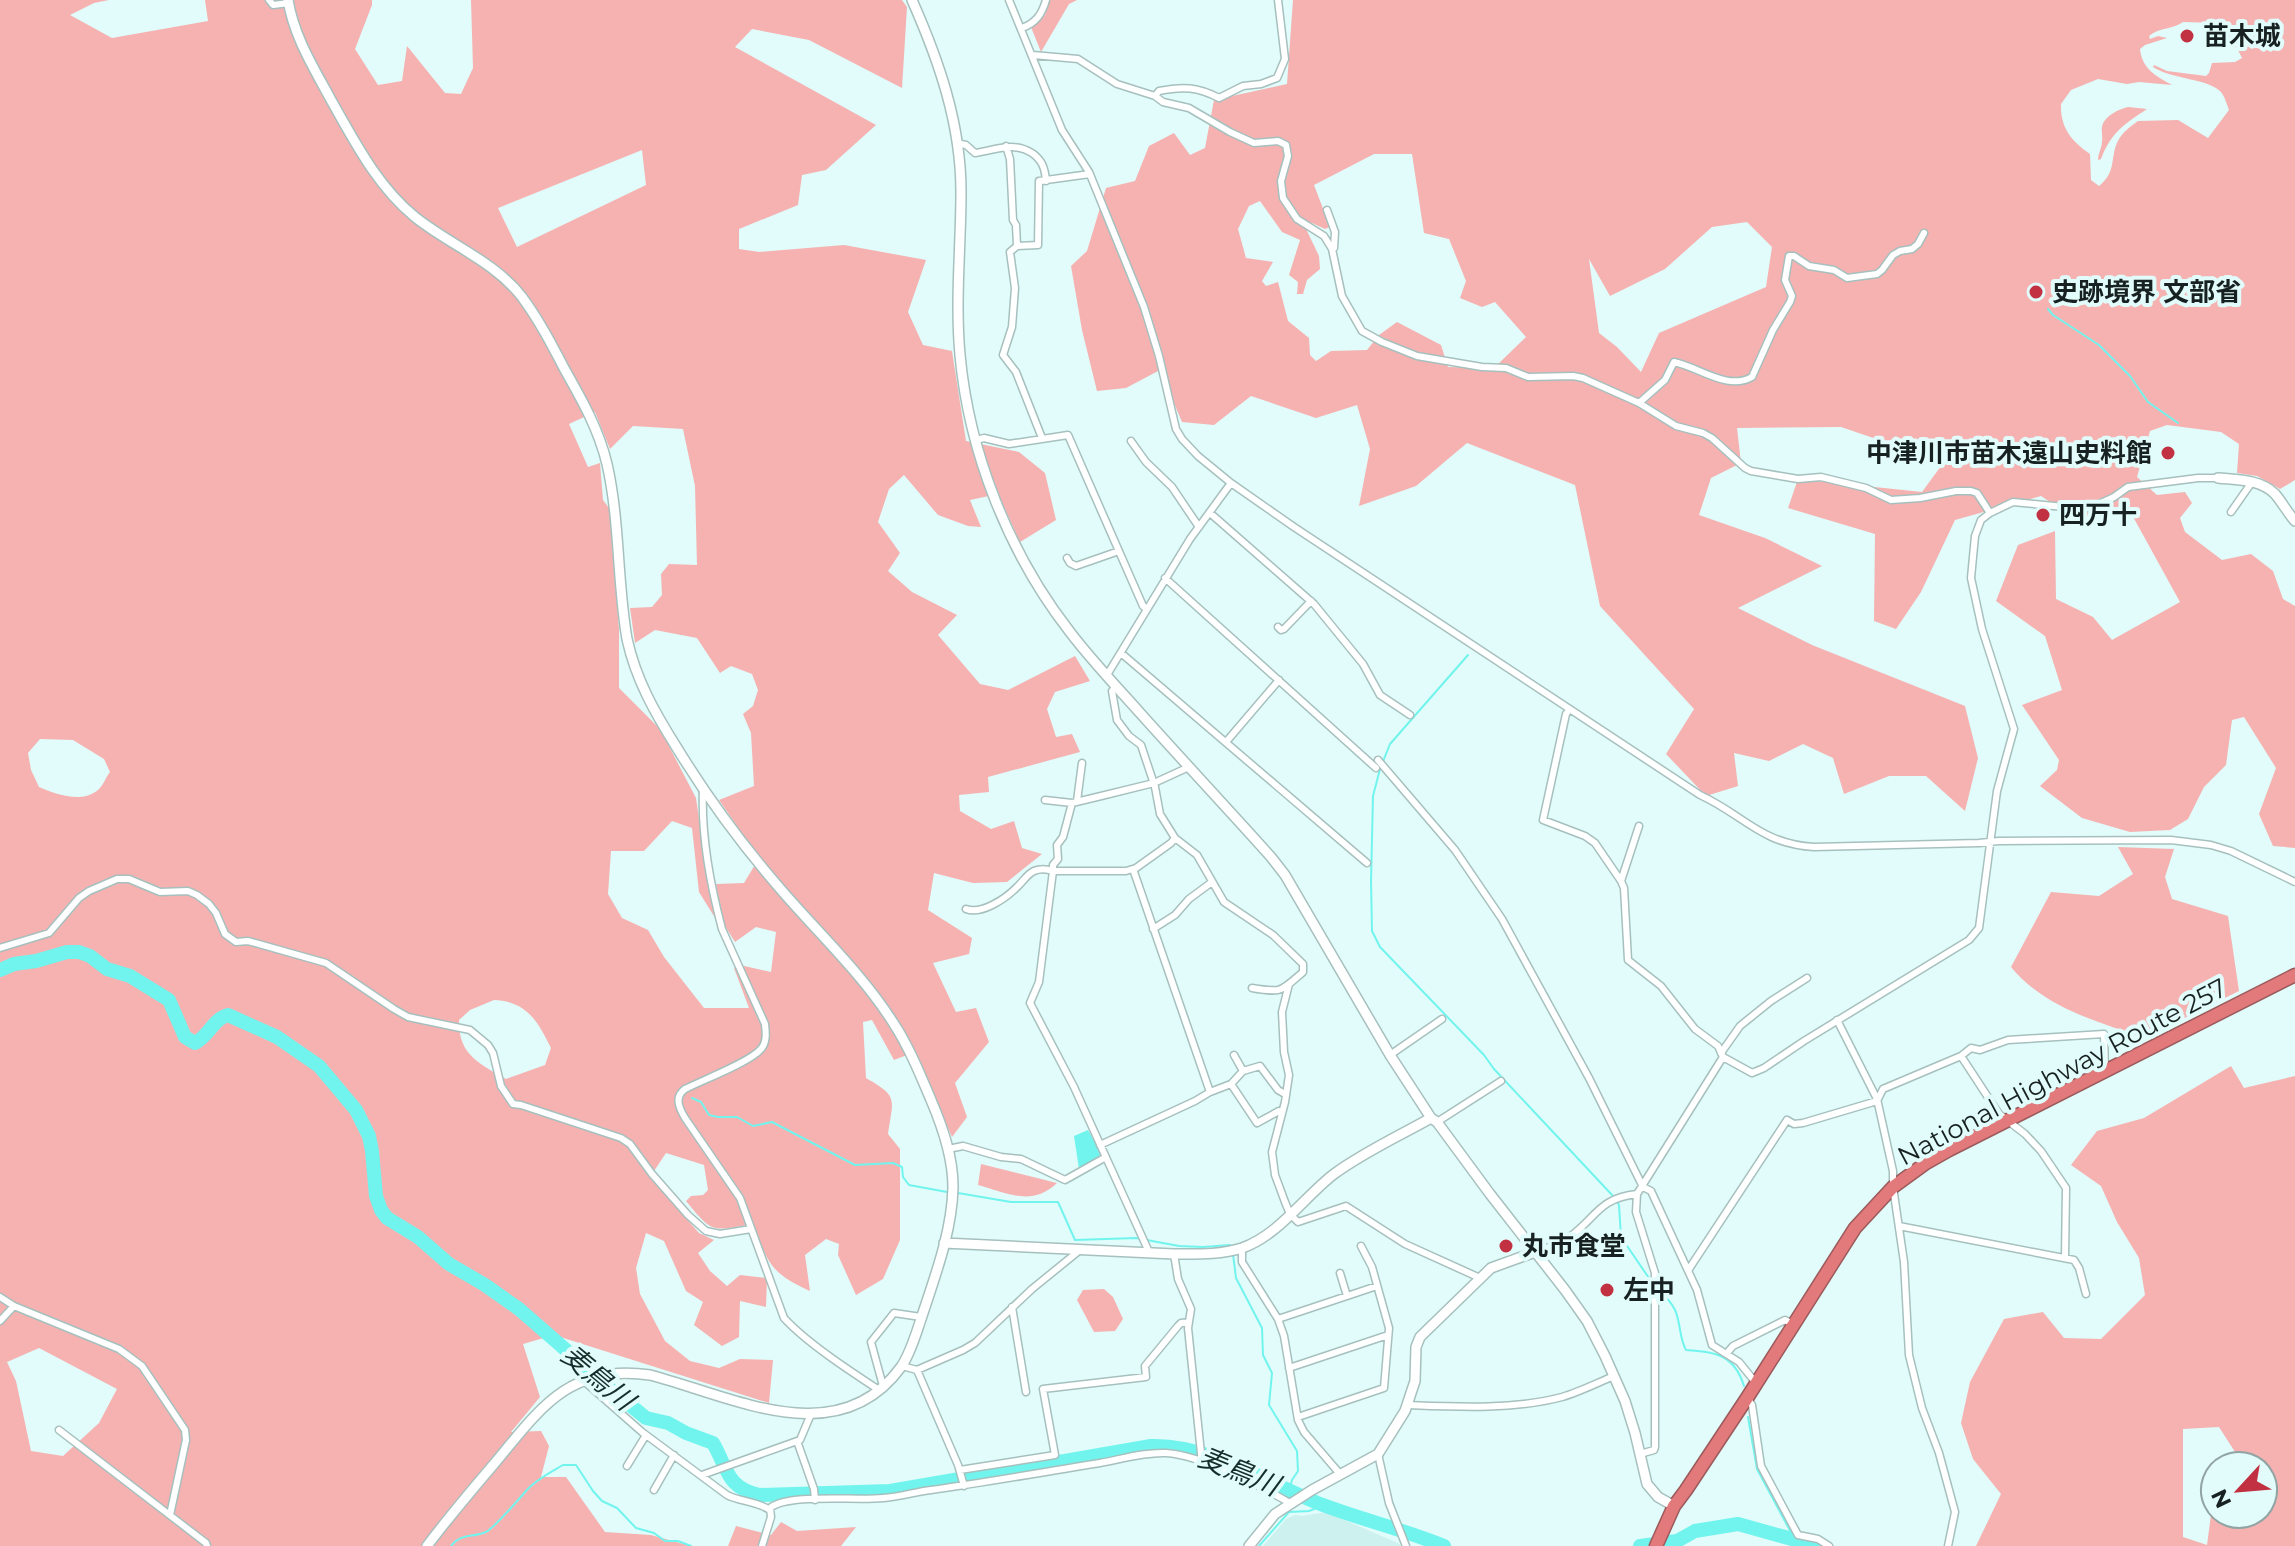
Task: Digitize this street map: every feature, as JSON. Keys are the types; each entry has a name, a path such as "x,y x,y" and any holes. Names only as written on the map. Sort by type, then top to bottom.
{"highway":[{"name":"National Highway Route 257","path":"1658,1542 1674,1506 1855,1228 1893,1187 1926,1163 2295,975"}],"street":[{"path":"269,0 273,5 288,2 307,55 375,175 414,216 503,277 519,293 543,328 589,412 601,442 611,484 623,619 634,665 651,706 703,789 739,839 887,1012 912,1055 940,1122 952,1171 952,1197 944,1243 921,1317 902,1366 881,1388 843,1409 811,1414 767,1409 633,1372 598,1374 564,1390 533,1415 427,1546"},
{"path":"912,0 943,78 956,143 961,190 958,253 960,354 964,388 976,440 1002,515 1021,557 1069,632 1285,875 1390,1055 1434,1120 1587,1321 1625,1401 1647,1484 1651,1491 1674,1506"},
{"path":"1009,0 1062,130 1090,174 1144,307 1176,429 1198,456 1231,483 1344,562 1700,795 1770,838 1793,846 2171,840 2231,851 2295,882"},
{"path":"1022,28 1031,25 1043,12 1046,0"},
{"path":"1155,96 1159,91 1185,86 1219,98 1243,86 1277,78 1285,59 1278,0"},
{"path":"1033,55 1078,59 1117,84 1155,96 1163,102 1189,108 1254,143 1278,141 1286,145 1288,156 1281,181 1283,198 1297,219 1324,236 1332,249 1342,296 1362,331 1369,335 1417,356 1506,368 1528,377 1583,378 1639,403 1676,426 1703,433 1751,471 1798,479 1821,477 1866,488 1891,500 1971,491 1977,493 1990,513"},
{"path":"956,143 966,145 978,154 1006,146 1022,147 1037,156 1044,167 1046,181"},
{"path":"1006,146 1010,159 1017,246"},
{"path":"1042,438 1016,372 1003,355 1012,327 1015,288 1010,252 1017,246 1038,245 1039,181 1090,174"},
{"path":"1327,210 1335,232 1332,249"},
{"path":"1639,403 1665,380 1674,362 1726,381 1740,382 1752,377 1792,296 1785,280 1789,256 1809,266 1834,270 1847,278 1877,274 1893,255 1918,244 1924,233"},
{"path":"976,440 984,438 1009,444 1068,435 1143,606 1147,609"},
{"path":"1131,441 1146,462 1172,487 1199,527"},
{"path":"1570,709 1566,714 1543,820 1595,843 1624,888 1628,960 1661,986 1688,1021 1718,1046 1722,1055 1752,1073 1976,934 1979,928 1997,791 2014,729 1982,629 1971,578 1975,536 1981,520 2013,502 2090,508 2128,487 2218,478 2267,487 2295,521"},
{"path":"2231,512 2253,482"},
{"path":"1107,675 1165,578 1231,483"},
{"path":"1210,513 1311,601 1363,664 1380,695 1410,715"},
{"path":"1067,558 1076,566 1119,551"},
{"path":"1165,578 1377,764 1455,850 1502,919 1589,1078 1643,1187 1651,1191 1689,1269 1712,1345 1739,1362 1756,1383"},
{"path":"1278,627 1284,629 1311,601"},
{"path":"1121,653 1367,863"},
{"path":"1226,742 1279,680"},
{"path":"1116,686 1112,691 1117,720 1129,736 1141,745 1154,783 1160,814 1175,838 1193,850 1224,902 1273,935 1303,964 1303,972 1282,991 1267,992 1252,988"},
{"path":"1082,763 1074,802 1063,837 1058,842 1058,859 1053,865 1039,982 1030,1003 1074,1087 1149,1252"},
{"path":"1045,800 1074,802 1154,783 1189,767"},
{"path":"703,789 705,839 722,929 765,1024 766,1037 764,1046 753,1056 681,1092 678,1105 740,1198 784,1318 881,1388"},
{"path":"1621,881 1639,826"},
{"path":"966,909 977,911 999,901 1038,869 1133,869 1175,838"},
{"path":"1133,869 1210,1092"},
{"path":"0,948 49,933 79,898 117,879 129,879 160,892 188,891 209,904 225,934 236,942 248,941 326,963 408,1017 470,1030 493,1053 501,1086 513,1104 621,1138 630,1144 652,1174 706,1231 720,1234 751,1229"},
{"path":"1153,929 1175,915 1189,899 1212,882"},
{"path":"1640,1454 1655,1447 1654,1269 1636,1212 1637,1194 1740,1026 1807,978"},
{"path":"1289,984 1282,1012 1284,1052 1289,1075 1273,1142 1272,1162 1290,1214 1298,1222 1346,1206 1405,1244 1480,1278"},
{"path":"1390,1055 1442,1019"},
{"path":"1837,1020 1870,1082 1893,1171 1912,1367 1955,1512 1948,1546"},
{"path":"1689,1269 1787,1120 1794,1124 1803,1123 1877,1101 1883,1089 1961,1056 1971,1048 1980,1050 2008,1040 2104,1034 2105,1071"},
{"path":"1234,1055 1243,1071"},
{"path":"1961,1056 1999,1114 2041,1151 2066,1188 2065,1257"},
{"path":"1100,1145 1231,1084 1243,1071 1260,1066 1278,1090 1285,1094"},
{"path":"944,1243 1174,1254 1207,1254 1242,1248 1260,1238 1336,1173 1501,1081"},
{"path":"1231,1084 1257,1123 1282,1112"},
{"path":"948,1149 963,1146 1001,1157 1021,1159 1065,1180 1106,1157"},
{"path":"1249,1546 1275,1514 1290,1503 1378,1454 1407,1405 1415,1381 1416,1347 1420,1337 1491,1268 1569,1238 1602,1206 1617,1198 1637,1194"},
{"path":"1899,1226 2074,1260 2086,1294"},
{"path":"1298,1417 1384,1388 1389,1328 1372,1267 1361,1246"},
{"path":"1242,1248 1242,1262 1278,1319 1284,1336 1298,1417 1304,1432 1340,1474"},
{"path":"902,1366 917,1370 975,1343 1012,1307 1080,1250"},
{"path":"1174,1254 1178,1279 1191,1309 1188,1328 1202,1463"},
{"path":"1340,1273 1347,1296"},
{"path":"1278,1319 1377,1286"},
{"path":"0,1297 14,1306 119,1349 142,1366 185,1430 186,1440 170,1515"},
{"path":"0,1321 14,1306"},
{"path":"1012,1307 1026,1392"},
{"path":"881,1388 871,1342 894,1313 921,1317"},
{"path":"1727,1353 1733,1346 1785,1320 1793,1324"},
{"path":"960,1470 1055,1455 1043,1389 1146,1377 1145,1366 1178,1326 1189,1322"},
{"path":"1289,1368 1388,1335"},
{"path":"917,1370 964,1486"},
{"path":"1407,1405 1539,1402 1564,1396 1614,1376"},
{"path":"584,1381 646,1435 733,1498 770,1510"},
{"path":"1747,1398 1752,1405 1761,1466 1791,1523 1798,1535 1818,1539 1829,1546"},
{"path":"702,1475 797,1441 803,1436 811,1414"},
{"path":"59,1430 207,1546"},
{"path":"627,1466 646,1435"},
{"path":"797,1441 815,1500"},
{"path":"770,1510 781,1501 887,1498 1148,1454 1173,1454 1202,1463 1290,1503"},
{"path":"1378,1454 1389,1503 1406,1546"},
{"path":"654,1490 674,1455"},
{"path":"762,1546 771,1517 770,1510"}],"shaded area":[{"path":"0,0 109,0 94,3 70,15 112,38 208,21 205,0 372,0 355,49 378,85 402,81 407,46 445,93 461,94 473,68 471,0 902,0 907,7 902,88 809,40 752,29 735,47 876,125 826,170 802,175 798,205 739,229 739,249 759,252 844,245 926,260 908,312 923,345 952,351 966,441 1019,452 1045,473 1056,520 1020,542 998,494 970,500 981,527 968,526 938,515 904,475 889,489 878,522 900,553 888,571 912,592 957,615 938,635 980,684 1008,690 1075,656 1090,681 1055,692 1047,709 1056,737 1072,734 1080,752 988,777 989,792 959,795 960,811 991,829 1014,821 1022,848 1042,854 1007,882 973,883 934,873 928,910 972,938 969,954 933,963 956,1012 976,1008 989,1042 955,1083 967,1117 952,1137 915,1052 894,1060 872,1020 863,1022 866,1078 889,1095 892,1105 888,1134 900,1149 900,1240 883,1279 856,1295 838,1255 839,1244 826,1239 805,1255 810,1291 797,1285 772,1265 753,1224 714,1228 702,1220 686,1201 708,1190 704,1165 666,1153 650,1177 699,1233 714,1240 698,1253 710,1271 727,1286 740,1275 767,1278 766,1307 740,1301 739,1337 722,1346 694,1325 703,1302 686,1291 664,1241 646,1233 636,1268 640,1294 665,1341 690,1361 719,1368 740,1359 773,1360 769,1403 554,1335 523,1344 540,1397 511,1432 541,1431 549,1446 541,1477 566,1477 605,1532 651,1535 691,1546 0,1546","holes":["642,150 646,185 517,247 498,208","595,412 610,449 633,426 683,429 695,486 697,565 669,564 661,574 662,595 652,607 630,608 635,643 655,630 697,638 720,673 731,666 752,674 758,690 753,706 743,714 751,733 754,786 719,800 759,858 744,883 716,884 723,923 735,942 756,927 776,932 771,972 740,965 734,968 749,1008 704,1008 664,957 648,930 622,918 608,894 611,851 644,851 672,821 692,828 699,892 717,921 696,798 660,729 619,688 619,629 609,508 603,500 600,463 588,467 569,424","40,739 73,740 104,759 110,772 100,788 91,794 76,797 61,795 39,787 28,753","494,1000 515,1004 536,1022 551,1048 545,1065 506,1079 472,1057 462,1042 459,1020 470,1010","39,1348 117,1389 99,1423 63,1456 31,1451 16,1381 7,1362"]},
{"path":"1049,0 1077,0 1069,4 1041,52 1031,27 1045,15"},
{"path":"1293,0 2295,0 2295,480 2280,489 2257,476 2237,473 2239,444 2221,432 2167,425 2150,431 2137,477 2157,495 2185,492 2192,503 2180,518 2185,532 2222,560 2251,554 2273,571 2283,599 2295,606 2295,848 2273,846 2259,814 2276,768 2244,717 2232,720 2226,765 2204,787 2188,819 2170,830 2130,832 2082,818 2040,786 2057,770 2059,760 2022,705 2062,690 2045,636 1996,601 2018,545 2055,531 2056,599 2093,617 2112,640 2180,602 2126,504 2079,521 2041,496 1955,520 1921,592 1896,629 1874,621 1875,534 1788,508 1798,479 1922,492 1944,462 1841,427 1737,428 1741,463 1711,478 1699,515 1765,538 1822,566 1738,608 1812,645 1965,706 1978,758 1965,811 1926,776 1889,776 1844,794 1833,758 1803,744 1769,761 1734,753 1738,786 1706,796 1666,754 1694,709 1600,606 1575,485 1467,443 1416,486 1359,506 1370,449 1357,405 1316,418 1251,396 1214,425 1182,422 1160,370 1126,388 1097,391 1071,266 1087,251 1106,188 1135,181 1149,146 1174,133 1190,155 1205,148 1214,100 1287,84","holes":["2183,22 2217,23 2242,58 2235,62 2212,63 2206,76 2153,67 2216,88 2229,110 2208,138 2178,120 2138,121 2119,139 2109,175 2099,186 2091,180 2090,154 2072,139 2065,126 2061,104 2071,90 2098,79 2127,84 2172,85 2147,67 2140,49 2167,38 2158,36 2150,39 2153,33","1374,154 1412,154 1424,233 1449,239 1466,281 1460,298 1482,307 1495,302 1526,337 1494,368 1448,367 1441,345 1397,322 1379,335 1367,350 1331,351 1316,361 1310,355 1309,338 1288,321 1278,282 1266,286 1262,281 1273,262 1246,258 1238,229 1249,206 1260,201 1282,232 1300,240 1289,275 1298,282 1297,294 1303,294 1307,280 1320,269 1319,256 1307,231 1312,223 1325,229 1330,227 1314,185","1747,222 1772,247 1766,287 1659,333 1641,372 1599,333 1589,259 1610,296 1665,269 1712,227"]},
{"path":"2128,107 2147,109 2120,130 2098,160 2103,123 2112,114"},
{"path":"2118,847 2174,849 2165,877 2172,899 2228,916 2239,991 2144,1038 2072,1012 2040,993 2011,967 2051,892 2099,896 2133,874"},
{"path":"2231,1066 2244,1088 2295,1076 2295,1546 1976,1546 2001,1494 1973,1459 1961,1423 1970,1382 2004,1319 2043,1312 2064,1338 2101,1339 2145,1295 2139,1258 2117,1222 2101,1186 2071,1165 2097,1131 2144,1118"},
{"path":"981,1164 1057,1183 1038,1195 1009,1194 978,1185"},
{"path":"1104,1289 1113,1297 1123,1319 1115,1331 1094,1332 1077,1300 1083,1290"},
{"path":"1326,1512 1400,1546 1263,1546 1286,1519"},
{"path":"781,1522 797,1531 856,1527 841,1546 728,1546 736,1526 771,1535"}],"water":[{"path":"1088,1130 1101,1153 1079,1169 1074,1136"}],"waterway":[{"path":"2048,309 2099,345 2130,376 2148,402 2178,423"},
{"path":"1468,655 1390,744 1380,769 1373,796 1372,931 1380,947 1613,1196"},
{"name":"麦鳥川","path":"0,970 14,964 79,952 107,969 130,976 169,1000 185,1037 195,1043 218,1020 228,1015 277,1037 319,1066 356,1110 369,1136 376,1196 387,1218 418,1237 449,1264 519,1309 572,1358 646,1418 668,1423 713,1443 729,1476 748,1492 759,1495 890,1491 1151,1446 1173,1447 1217,1458 1323,1505 1444,1546"},
{"path":"692,1098 701,1102 709,1115 737,1117 753,1126 772,1122 855,1165 893,1163 902,1167 903,1177 909,1185 947,1192"},
{"path":"958,1193 1011,1202 1058,1202 1075,1240 1136,1238 1179,1246 1230,1245 1231,1248"},
{"path":"1616,1201 1619,1205 1621,1237 1653,1284"},
{"path":"1233,1254 1236,1278 1262,1328 1263,1355 1272,1373 1269,1405 1297,1451 1298,1471 1289,1491"},
{"path":"1657,1288 1675,1310 1686,1350 1714,1354 1729,1361 1744,1386"},
{"path":"1748,1417 1757,1469 1795,1540"},
{"path":"451,1546 459,1539 486,1532 534,1483 563,1465 576,1465 602,1501 617,1508 636,1528 654,1533 665,1541 678,1541 691,1546"},
{"path":"1259,1546 1289,1512 1309,1511 1324,1505"},
{"name":"麦鳥川","path":"1640,1546 1677,1541 1695,1531 1738,1524 1817,1546"}],"place":[{"name":"苗木城","path":"2187,36"},
{"name":"史跡境界 文部省","path":"2036,292"},
{"name":"中津川市苗木遠山史料館","path":"2168,453"},
{"name":"四万十","path":"2043,515"},
{"name":"丸市食堂","path":"1506,1246"},
{"name":"左中","path":"1607,1290"}]}
